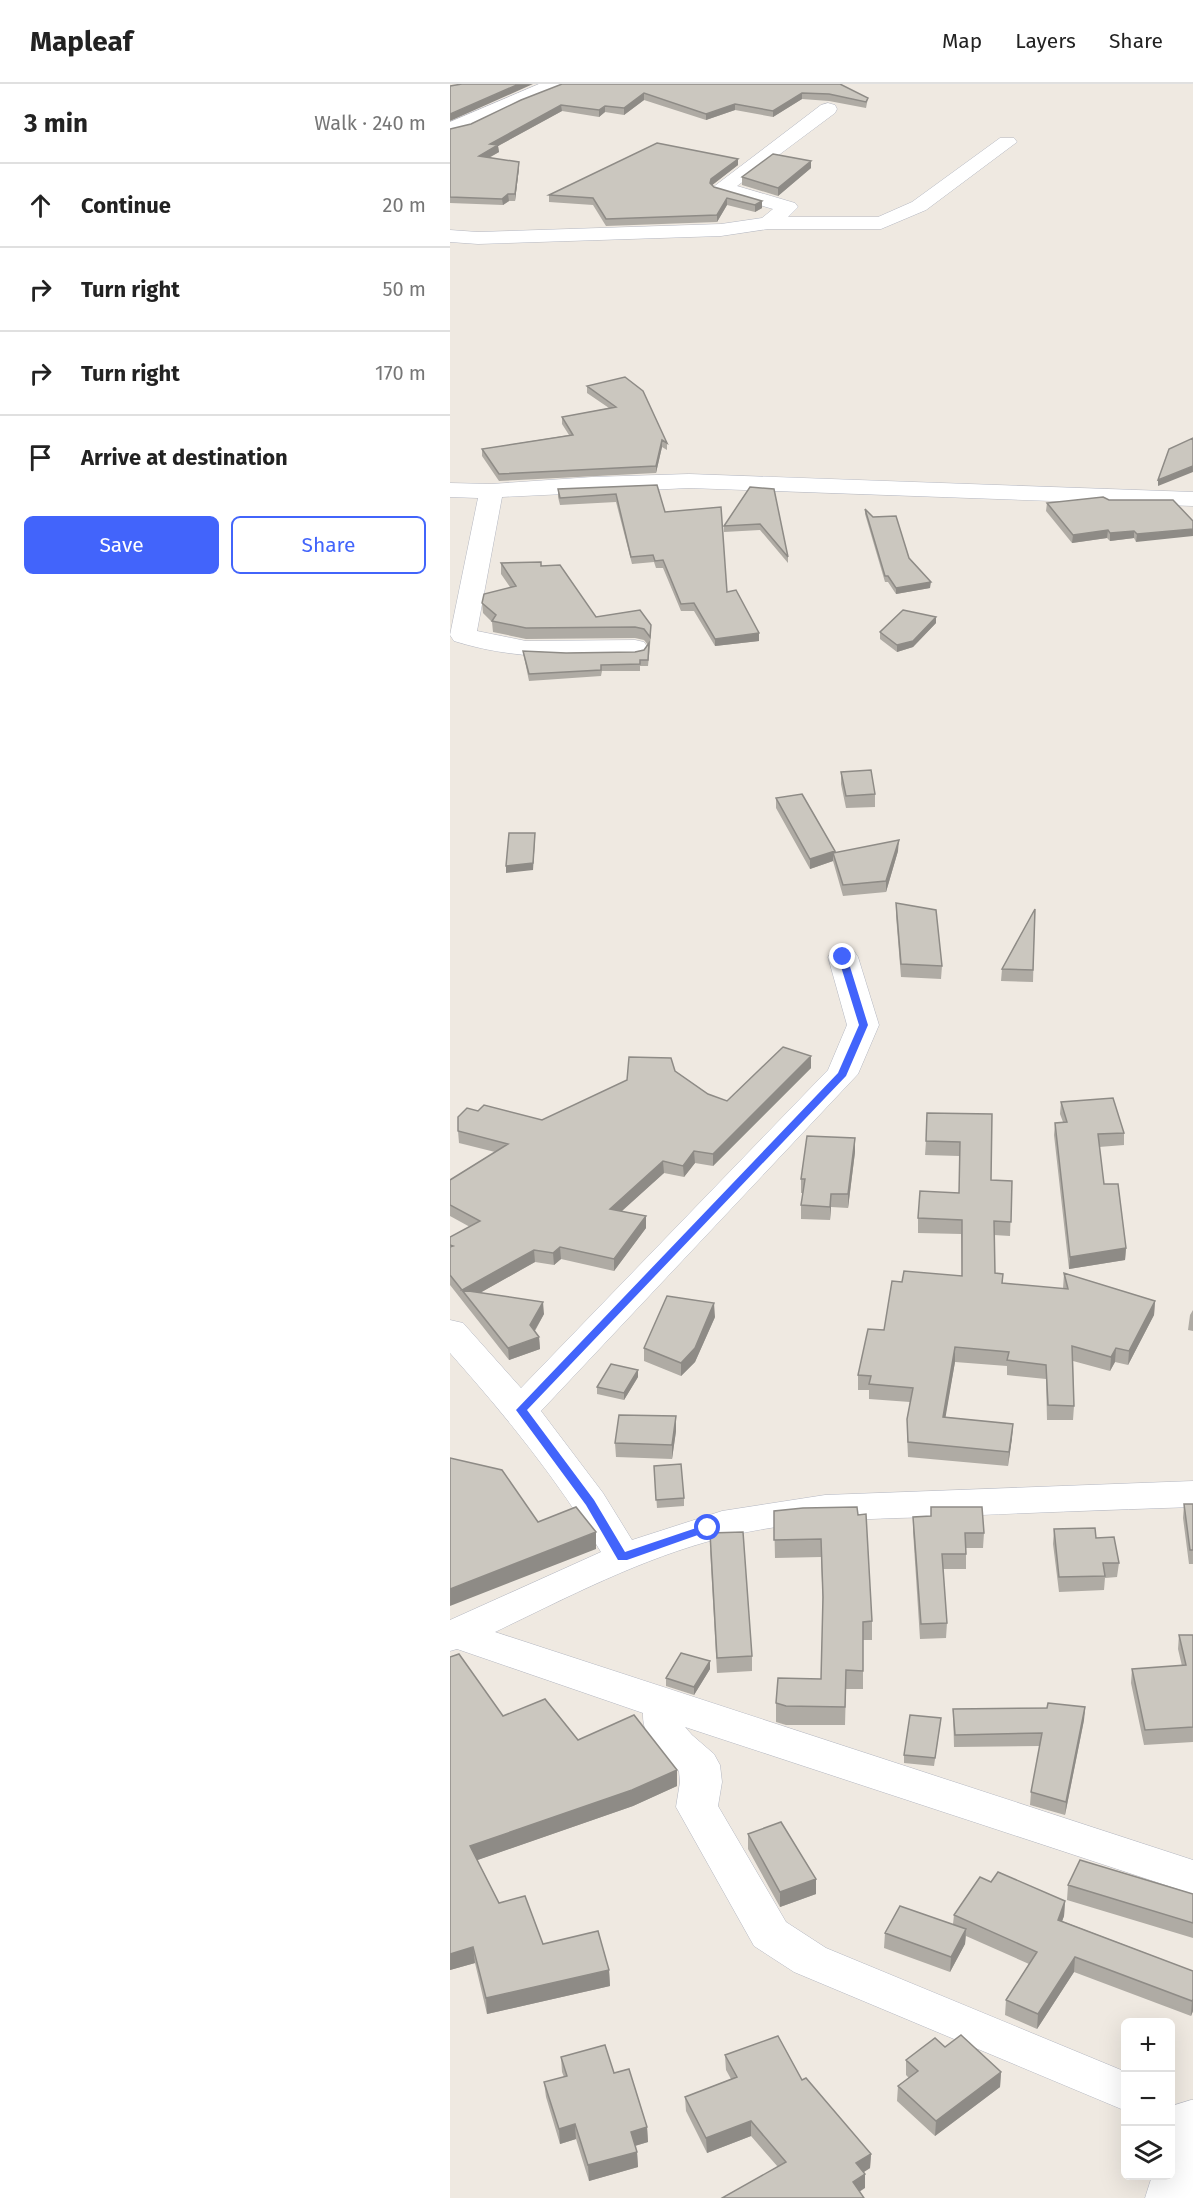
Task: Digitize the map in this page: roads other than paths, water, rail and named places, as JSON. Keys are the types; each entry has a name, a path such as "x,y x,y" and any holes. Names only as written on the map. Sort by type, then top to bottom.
{"street":[{"path":"450,128 556,84"},
{"path":"768,224 788,207 722,188 828,110"},
{"path":"450,236 478,238 721,230 768,224 881,223 919,206 1007,142"},
{"path":"450,490 491,491 592,484 743,482 1193,499"},
{"path":"491,491 463,635 485,644 532,649 636,648"},
{"path":"522,1410 842,1074 863,1025 843,957"},
{"path":"450,1330 522,1410 590,1502 622,1557"},
{"path":"453,1635 622,1557 708,1528 778,1513 825,1509 1193,1494"},
{"path":"453,1635 1193,1877"},
{"path":"665,1705 661,1719 666,1735 699,1765 701,1782 696,1807 770,1934 810,1960 1121,2089"},
{"path":"1169,2198 1185,2116"}]}
